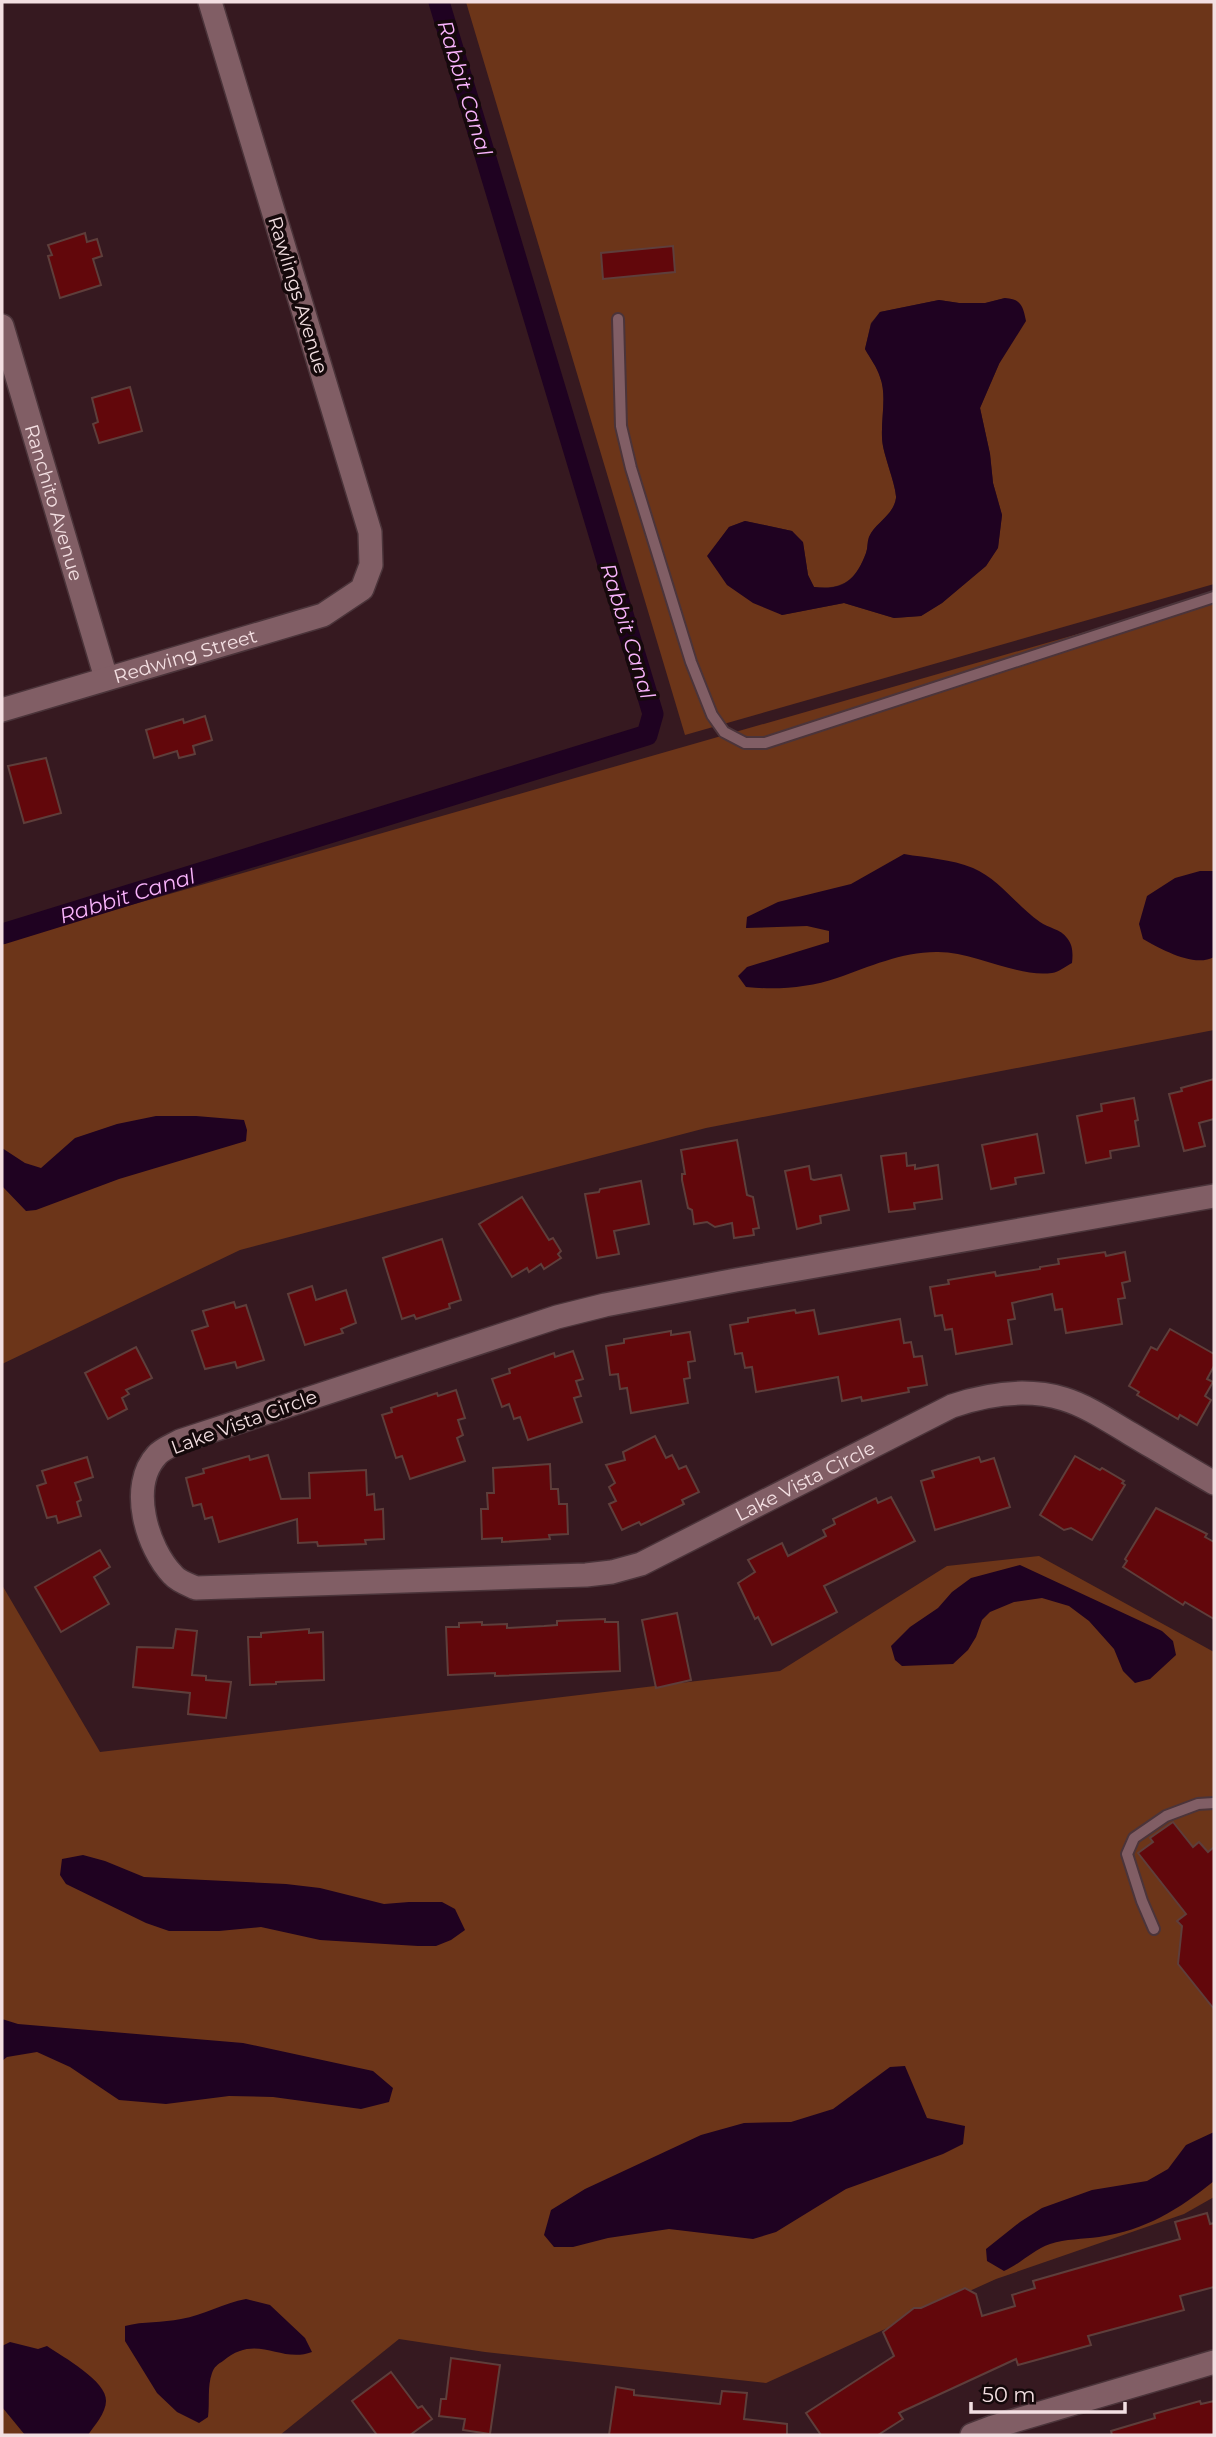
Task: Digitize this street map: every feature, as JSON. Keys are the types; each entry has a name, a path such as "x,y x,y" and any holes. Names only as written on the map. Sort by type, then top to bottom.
{"street":[{"name":"Rawlings Avenue","path":"210,2 370,532 371,565 362,589"},
{"name":"Ranchito Avenue","path":"2,326 106,678"},
{"name":"Redwing Street","path":"2,710 323,615 362,589"},
{"name":"Lake Vista Circle","path":"1214,1196 736,1280 557,1317 180,1441 157,1455 144,1476 141,1504 159,1557 174,1578 196,1588 612,1572 641,1564 664,1553 952,1406 978,1397 1036,1393 1064,1399 1098,1414 1214,1483"},
{"path":"972,2435 1214,2362"}],"lane":[{"path":"618,318 621,426 631,468 691,662 712,715 724,733 745,743 765,743 1214,597"},
{"path":"1154,1929 1127,1854 1133,1838 1166,1815 1198,1804 1214,1803"}],"shaded area":[{"path":"466,2 1214,2 1214,584 685,735","holes":["1005,298 999,364 980,408 993,483 1002,515 998,547 986,566 942,603 921,616 894,618 844,603 782,615 711,552 729,527 745,521 792,531 803,543 808,575 814,587 841,585 858,570 866,553 869,537 892,509 896,498 883,446 882,385 865,349 871,323 880,312 939,300 986,303"]},
{"path":"1005,298 1020,304 1026,321 999,364 980,408 993,483 1002,515 998,548 986,566 942,603 921,616 894,618 844,603 782,615 753,603 727,585 707,556 729,527 745,521 792,531 803,542 808,575 814,587 841,585 853,577 866,553 869,537 892,509 896,498 883,446 882,385 865,349 871,324 880,312 939,300 985,303"},
{"path":"1214,595 1214,1030 706,1128 240,1250 2,1364 2,942"},
{"path":"904,854 956,863 983,873 1040,922 1064,935 1071,947 1072,963 1055,972 1024,972 965,956 936,952 885,961 815,984 780,988 746,987 738,976 747,967 829,942 829,931 807,926 746,928 747,917 778,902 851,884"},
{"path":"1200,871 1214,871 1214,957 1206,960 1187,959 1159,948 1143,939 1139,924 1147,896 1175,878"},
{"path":"156,1116 244,1120 246,1141 119,1179 36,1210 26,1211 2,1186 2,1148 25,1163 41,1168 75,1138 117,1124"},
{"path":"1039,1556 1214,1652 1214,2197 1184,2214 996,2279 766,2383 485,2352 399,2339 280,2435 2,2435 2,1585 100,1752 780,1671 947,1566"},
{"path":"1020,1565 1162,1631 1173,1641 1176,1655 1150,1679 1135,1683 1123,1671 1114,1649 1089,1621 1069,1606 1042,1598 1014,1602 990,1612 982,1620 968,1650 953,1664 902,1666 895,1660 891,1646 910,1627 938,1608 952,1592 971,1578"},
{"path":"83,1855 144,1877 286,1884 320,1888 384,1904 442,1902 455,1909 465,1930 436,1946 320,1940 261,1927 219,1931 169,1931 146,1923 66,1884 60,1875 62,1859"},
{"path":"2,2019 18,2024 243,2043 373,2071 393,2088 389,2102 361,2109 273,2097 229,2096 166,2104 119,2100 70,2067 37,2052 7,2057 2,2061"},
{"path":"905,2066 927,2118 965,2126 963,2144 943,2154 846,2189 776,2232 753,2239 669,2229 608,2238 573,2247 554,2247 544,2235 551,2210 585,2189 701,2135 744,2123 791,2122 833,2109 890,2067"},
{"path":"1214,2132 1214,2181 1174,2210 1147,2224 1116,2234 1050,2244 1004,2271 987,2261 986,2249 1042,2208 1092,2190 1147,2181 1168,2169 1186,2145"},
{"path":"246,2299 270,2305 305,2338 312,2352 300,2355 247,2349 235,2353 213,2371 208,2417 199,2423 177,2412 157,2393 125,2341 125,2326 189,2317"},
{"path":"10,2342 38,2349 47,2346 83,2370 99,2386 104,2393 105,2406 88,2435 25,2435 2,2407 2,2346"}],"building":[{"path":"85,233 87,242 97,239 102,256 93,259 101,285 60,298 48,256 52,255 48,245"},
{"path":"673,246 675,272 603,279 601,253"},
{"path":"130,387 142,431 99,443 93,424 98,422 92,398"},
{"path":"205,716 212,740 193,746 195,754 179,758 177,751 154,758 146,730 183,719 184,723"},
{"path":"46,758 61,813 24,823 8,766"},
{"path":"1214,1079 1214,1119 1199,1123 1205,1146 1184,1151 1169,1094"},
{"path":"1134,1098 1139,1146 1110,1151 1111,1158 1086,1163 1077,1116 1102,1111 1101,1104"},
{"path":"1037,1134 1044,1173 1015,1178 1016,1184 991,1189 982,1145"},
{"path":"737,1140 747,1195 753,1197 759,1228 753,1229 754,1235 734,1238 732,1223 715,1227 707,1222 694,1224 682,1180 682,1174 685,1174 681,1150"},
{"path":"906,1153 907,1166 915,1165 915,1169 938,1165 942,1199 914,1203 915,1209 889,1212 881,1156"},
{"path":"809,1166 811,1179 814,1180 841,1175 849,1210 820,1216 821,1223 797,1229 785,1171"},
{"path":"641,1181 649,1224 614,1231 619,1254 597,1258 585,1194"},
{"path":"522,1197 549,1240 553,1238 561,1251 558,1254 561,1258 544,1269 541,1264 529,1272 527,1268 512,1277 479,1224"},
{"path":"442,1239 461,1300 449,1304 450,1308 416,1319 414,1315 402,1319 383,1258"},
{"path":"1105,1252 1106,1256 1125,1252 1130,1281 1122,1283 1125,1298 1118,1299 1122,1324 1066,1333 1062,1309 1055,1310 1052,1294 1012,1303 1015,1319 1008,1320 1012,1344 956,1354 952,1329 945,1330 942,1315 935,1316 930,1287 949,1284 948,1280 995,1272 996,1276 1040,1269 1059,1264 1058,1259"},
{"path":"312,1286 316,1300 346,1290 356,1323 341,1329 343,1333 305,1345 288,1294"},
{"path":"234,1302 236,1308 246,1305 264,1360 237,1368 235,1362 205,1369 192,1331 208,1326 203,1311"},
{"path":"795,1310 796,1313 814,1310 819,1334 900,1319 904,1343 911,1342 914,1357 922,1356 927,1385 908,1388 909,1392 862,1401 861,1397 842,1401 838,1377 756,1392 752,1367 745,1368 742,1353 735,1354 730,1325 748,1322 748,1318"},
{"path":"1170,1329 1214,1354 1214,1366 1207,1379 1213,1382 1205,1396 1211,1400 1197,1425 1180,1415 1178,1419 1137,1395 1139,1392 1129,1386 1151,1347 1157,1350"},
{"path":"671,1331 671,1335 690,1332 695,1361 688,1362 690,1378 684,1379 688,1403 631,1413 627,1388 620,1389 618,1374 610,1375 606,1346 624,1343 624,1339"},
{"path":"136,1347 152,1378 126,1390 129,1394 122,1398 127,1409 108,1419 85,1373"},
{"path":"573,1351 583,1379 576,1381 581,1396 574,1398 582,1422 528,1440 520,1417 514,1419 509,1404 502,1407 492,1379 510,1373 509,1369 554,1353 555,1357"},
{"path":"456,1390 465,1418 458,1420 463,1435 457,1438 465,1461 410,1479 402,1456 396,1458 382,1415 392,1412 391,1408 437,1393 438,1396"},
{"path":"655,1436 666,1458 672,1455 679,1469 686,1466 699,1492 682,1500 684,1504 641,1525 639,1522 622,1530 609,1504 616,1501 609,1487 615,1483 606,1465 625,1460 623,1452"},
{"path":"268,1455 281,1499 310,1498 309,1473 366,1470 367,1495 374,1494 375,1510 383,1509 384,1539 365,1540 366,1544 318,1546 317,1542 298,1543 297,1519 219,1542 212,1517 205,1519 201,1504 193,1506 186,1478 204,1473 203,1469 249,1456 250,1460"},
{"path":"1075,1456 1100,1470 1102,1468 1124,1481 1122,1483 1125,1485 1092,1540 1071,1528 1064,1530 1040,1515"},
{"path":"87,1457 93,1477 75,1483 81,1500 77,1502 81,1516 58,1523 56,1516 47,1518 37,1486 46,1483 42,1471"},
{"path":"979,1457 981,1462 994,1458 1010,1507 935,1530 921,1481 934,1477 932,1471"},
{"path":"550,1464 551,1489 558,1489 559,1504 567,1504 568,1534 549,1535 550,1539 502,1542 502,1538 482,1539 481,1509 488,1509 487,1493 494,1493 493,1468"},
{"path":"891,1497 915,1541 824,1586 837,1612 772,1645 758,1617 755,1619 738,1583 755,1572 748,1560 782,1543 788,1556 826,1536 823,1530 835,1524 833,1519 876,1498 878,1503"},
{"path":"1156,1508 1207,1534 1205,1537 1214,1542 1214,1619 1185,1602 1183,1605 1123,1567 1127,1561 1125,1559"},
{"path":"100,1550 110,1567 94,1577 109,1604 61,1632 35,1587"},
{"path":"677,1613 691,1680 656,1688 642,1620"},
{"path":"605,1619 605,1622 618,1622 620,1671 448,1675 446,1627 459,1627 459,1623 482,1622 482,1625 507,1624 507,1628 557,1625 557,1621"},
{"path":"176,1629 197,1631 192,1675 206,1676 206,1680 231,1682 226,1718 188,1714 190,1693 133,1687 137,1647 173,1648"},
{"path":"309,1629 309,1633 323,1632 324,1680 250,1685 248,1637 261,1637 261,1633"},
{"path":"1173,1822 1193,1847 1199,1842 1208,1852 1214,1847 1214,2009 1178,1964 1182,1926 1177,1921 1186,1914 1138,1853 1153,1842 1150,1838"},
{"path":"1207,2213 1210,2224 1214,2223 1214,2287 1180,2296 1184,2310 1088,2336 1091,2345 1018,2365 1016,2359 899,2413 903,2419 878,2435 821,2435 806,2413 894,2356 883,2332 914,2308 921,2308 965,2288 976,2294 982,2316 1015,2306 1012,2295 1035,2288 1033,2281 1180,2239 1175,2222"},
{"path":"451,2358 500,2365 490,2434 463,2430 465,2419 439,2416 441,2399 446,2399"},
{"path":"391,2372 418,2408 422,2406 432,2419 410,2435 377,2435 352,2401"},
{"path":"616,2387 634,2390 634,2395 720,2404 722,2391 747,2393 744,2419 787,2424 787,2435 609,2435"},
{"path":"1200,2401 1201,2404 1214,2401 1214,2435 1112,2435 1111,2431 1155,2418 1154,2414"}],"waterway":[{"name":"Rabbit Canal","path":"2,934 647,735 653,714 439,2"}]}
